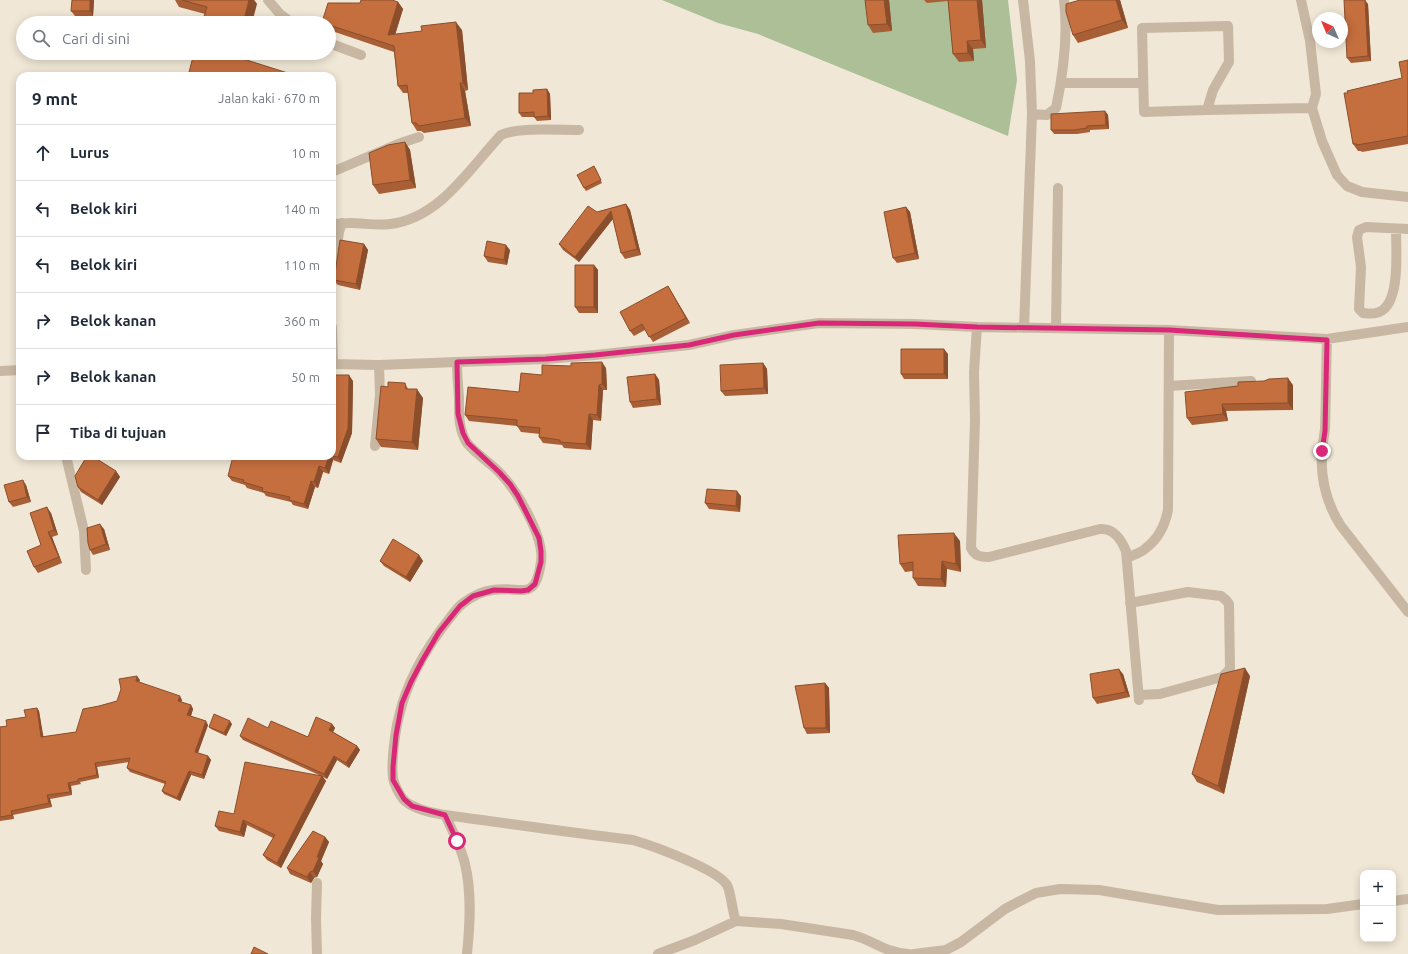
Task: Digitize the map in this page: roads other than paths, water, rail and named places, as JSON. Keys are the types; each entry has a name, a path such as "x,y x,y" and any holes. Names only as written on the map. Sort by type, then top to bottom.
{"street":[{"path":"268,0 283,16"},
{"path":"1023,0 1030,61 1032,114 1024,328"},
{"path":"1032,114 1047,115 1056,108 1061,83 1066,14 1064,0"},
{"path":"1301,0 1310,41 1316,94 1312,108 1325,151 1337,175 1347,186 1362,192 1408,197"},
{"path":"1207,110 1213,90 1229,62 1228,26 1142,28 1144,112 1312,108"},
{"path":"336,46 361,55"},
{"path":"1061,83 1143,83"},
{"path":"336,254 339,232 337,224 389,225 410,220 430,209 444,198 501,136 508,132 578,130"},
{"path":"336,170 419,136"},
{"path":"1056,328 1058,188"},
{"path":"1396,229 1396,281 1392,297 1388,304 1380,312 1372,314 1363,313 1359,309 1361,267 1357,241 1359,230 1366,227 1408,229"},
{"path":"336,364 546,359 689,345 734,335 819,323 1169,330 1327,340 1408,327"},
{"path":"977,327 974,372 975,420 971,542 974,554 980,557 989,557 1106,529 1111,530 1119,538 1126,551 1126,558 1130,603 1139,698 1160,694 1222,677 1230,669 1229,604 1221,596 1188,592 1130,603"},
{"path":"1126,558 1146,549 1157,537 1166,519 1168,510 1169,330"},
{"path":"1327,340 1325,431 1322,451 1323,485 1327,500 1333,514 1341,526 1408,612"},
{"path":"457,362 458,414 463,433 468,443 499,472 518,496 539,538 541,562 535,584 528,590 494,590 473,596 460,606 439,632 411,682 402,703 396,735 393,780 404,799 412,806 445,815 633,840 654,846 708,870 719,877 728,887 732,910 736,921"},
{"path":"375,446 380,395 379,364"},
{"path":"0,371 16,370"},
{"path":"1169,386 1261,381"},
{"path":"67,460 84,531 86,570"},
{"path":"445,815 465,863 468,881 470,928 467,954"},
{"path":"317,883 317,954"},
{"path":"914,954 946,950 961,942 1005,909 1036,893 1046,890 1099,890 1218,910 1327,909 1360,904"},
{"path":"1396,901 1408,899"},
{"path":"658,954 695,940 736,921 781,924 853,935 889,951 909,954"}]}
